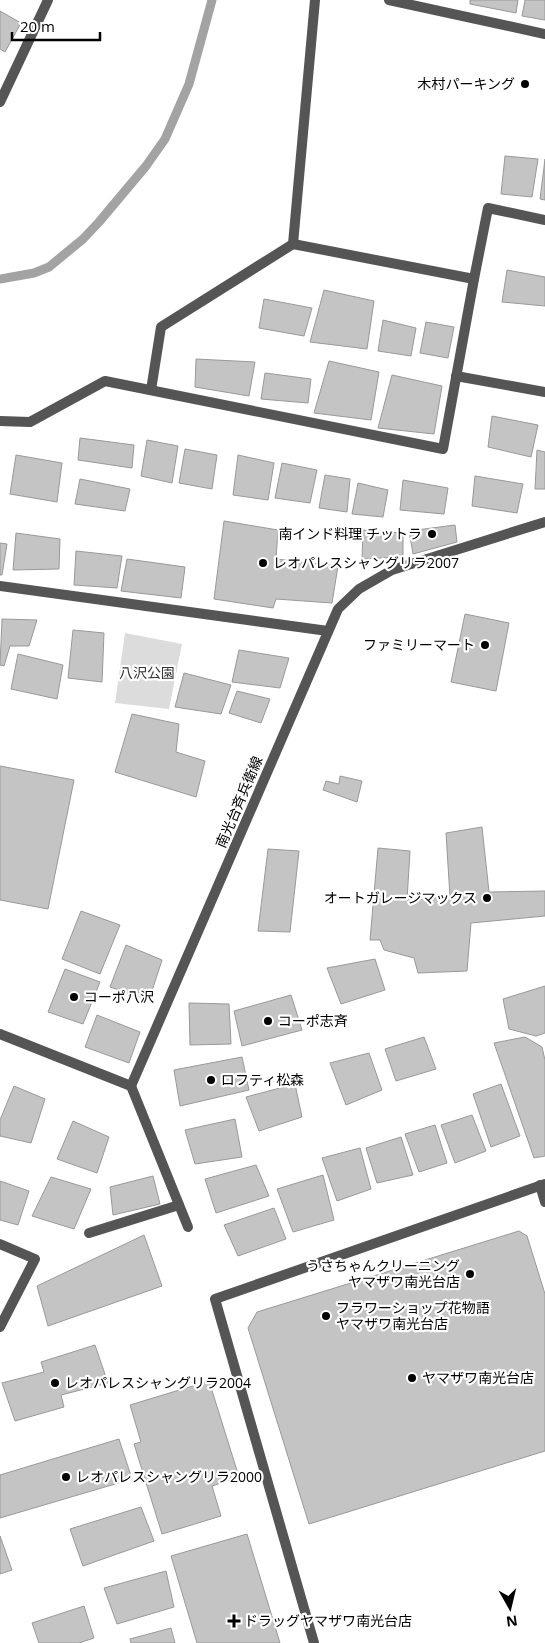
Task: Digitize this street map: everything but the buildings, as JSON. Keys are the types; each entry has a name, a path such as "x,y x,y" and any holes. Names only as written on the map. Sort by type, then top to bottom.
{"street":[{"path":"0,102 48,0"},
{"path":"293,244 314,0"},
{"path":"389,0 545,34"},
{"path":"0,421 30,422 105,380 443,449 488,208 545,220"},
{"path":"151,390 161,326 293,244 474,279"},
{"path":"456,376 545,392"},
{"name":"南光台斉兵衛線","path":"131,1086 338,609 358,590 392,570 545,522"},
{"path":"0,586 328,631"},
{"path":"0,1034 131,1086 188,1227"},
{"path":"314,1643 215,1299 542,1185 545,1202"},
{"path":"89,1233 179,1205"},
{"path":"0,1244 35,1259 0,1327"}],"green space":[{"name":"八沢公園","path":"125,633 182,644 169,709 115,703"}],"waterway":[{"path":"0,279 34,273 49,267 83,239 146,166 165,139 189,84 212,0"}],"place":[{"name":"木村パーキング","path":"525,84"},
{"name":"南インド料理 チットラ","path":"432,534"},
{"name":"レオパレスシャングリラ2007","path":"263,563"},
{"name":"ファミリーマート","path":"485,645"},
{"name":"オートガレージマックス","path":"487,898"},
{"name":"コーポ八沢","path":"74,997"},
{"name":"コーポ志斉","path":"268,1021"},
{"name":"ロフティ松森","path":"211,1080"},
{"name":"うさちゃんクリーニング ヤマザワ南光台店","path":"470,1274"},
{"name":"フラワーショップ花物語 ヤマザワ南光台店","path":"326,1316"},
{"name":"ヤマザワ南光台店","path":"412,1378"},
{"name":"レオパレスシャングリラ2004","path":"55,1383"},
{"name":"レオパレスシャングリラ2000","path":"66,1477"},
{"name":"ドラッグヤマザワ南光台店","path":"234,1621"}]}
